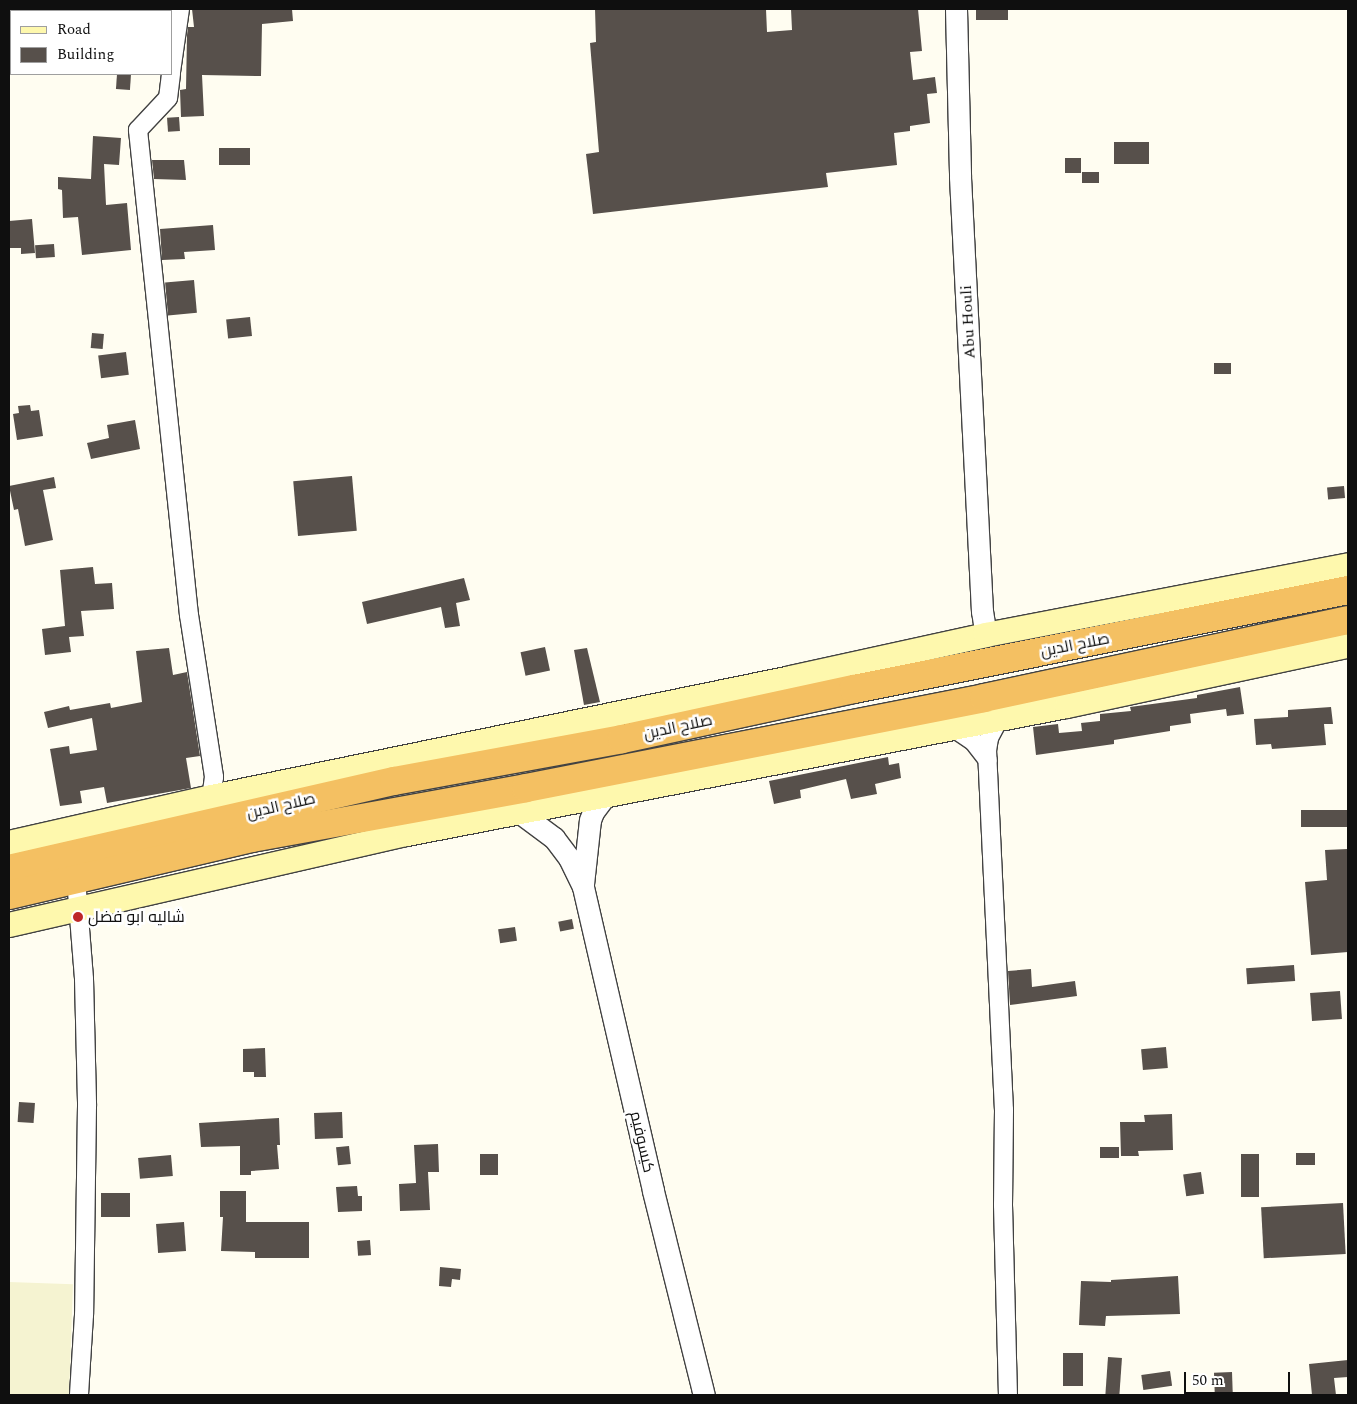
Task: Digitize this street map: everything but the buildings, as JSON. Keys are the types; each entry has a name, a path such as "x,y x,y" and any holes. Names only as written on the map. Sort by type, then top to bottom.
{"highway":[{"name":"صلاح الدين","path":"9,869 394,781 622,739 854,689 1348,590"},
{"name":"صلاح الدين","path":"9,895 252,838 526,788 984,698 1348,620"}],"main road":[{"path":"9,843 212,797 791,678 986,635 1348,565"},
{"path":"9,924 314,854 519,812 849,749 952,726 999,719 1193,680 1348,646"}],"street":[{"path":"172,66 180,9"},
{"name":"Abu Houli","path":"956,9 962,206 982,611 986,635"},
{"path":"171,75 168,98 138,130 189,615 214,777 212,797 206,813 196,825"},
{"path":"999,719 989,738 988,760 1004,1110 1003,1214 1008,1395"},
{"path":"952,726 973,741 988,760"},
{"name":"كيسوفيم","path":"583,887 590,820 593,812 605,796"},
{"name":"كيسوفيم","path":"519,812 554,838 569,858 583,887 653,1191 704,1395"},
{"path":"76,879 84,979 87,1200 84,1315 79,1395"}],"shaded area":[{"path":"9,1282 73,1284 69,1395 9,1395"}],"place":[{"name":"شاليه ابو فضل","path":"78,917"}]}
